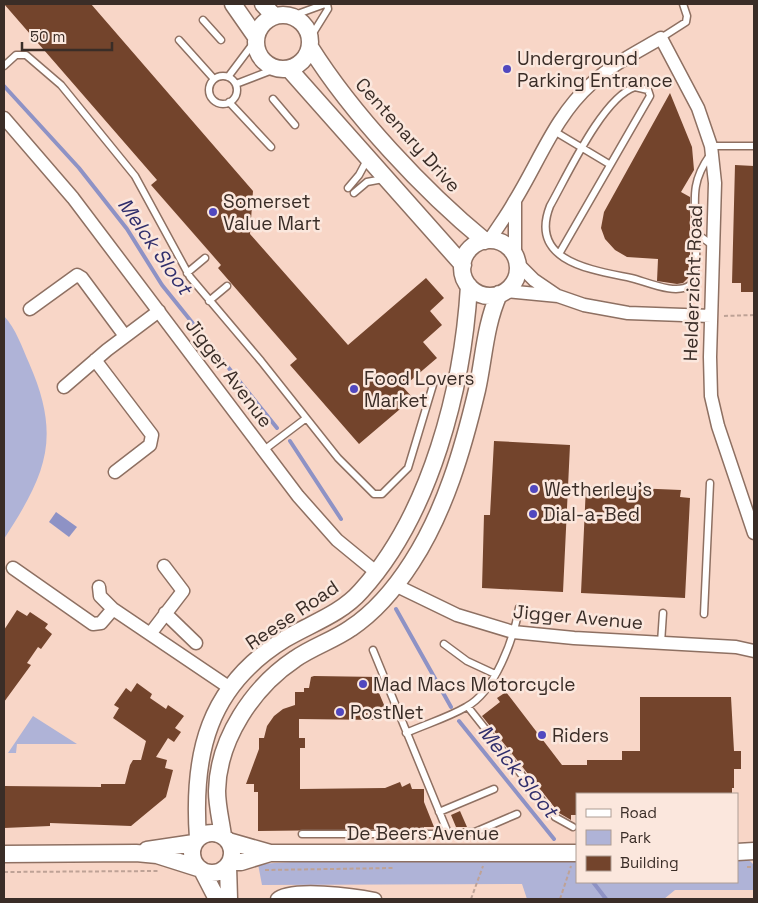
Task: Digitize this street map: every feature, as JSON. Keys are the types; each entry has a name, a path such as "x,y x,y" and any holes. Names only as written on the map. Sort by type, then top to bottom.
{"street":[{"path":"233,4 255,39 257,52 262,60 282,69 367,158 463,265"},
{"path":"255,39 269,10 292,16 304,25 310,43 303,61 282,69"},
{"path":"487,241 515,202 554,131 575,101 601,75 661,38"},
{"name":"Helderzicht Road","path":"661,38 698,108 712,149 715,183 711,316 711,396 718,426 754,533"},
{"name":"Centenary Drive","path":"310,43 330,79 385,143 452,212 487,241"},
{"name":"Jigger Avenue","path":"4,118 68,191 319,520 337,540 376,572"},
{"path":"502,293 516,279 515,202"},
{"path":"558,296 502,293 482,295 469,286 463,274 463,265 468,251 476,245 487,241 504,244 534,280 558,296 584,305 628,313 711,316"},
{"path":"30,309 77,275 82,278 125,336"},
{"name":"Reese Road","path":"196,841 195,799 200,756 219,705 230,688 252,664 276,645 338,611 349,602 392,551 409,521 433,461 460,363 466,332 469,286"},
{"name":"Reese Road","path":"226,838 217,790 221,766 228,741 254,696 270,678 296,658 358,623 395,586 412,562 432,527 449,484 476,390 489,320 502,293"},
{"path":"64,387 125,336 159,311"},
{"path":"95,360 152,435 150,445 116,472"},
{"path":"150,634 183,591 164,566"},
{"path":"13,568 92,624 101,622 113,609"},
{"name":"Jigger Avenue","path":"395,586 457,615 513,632 574,638 736,647 754,651"},
{"path":"99,587 100,596 113,609 230,688"},
{"path":"165,613 196,643"},
{"name":"Jigger Avenue","path":"736,647 754,641"},
{"path":"136,853 196,841 210,833 226,838 232,853 229,864 230,899"},
{"name":"De Beers Avenue","path":"226,838 270,852 573,860"},
{"path":"196,841 192,856 217,899"},
{"name":"De Beers Avenue","path":"229,864 270,852"},
{"path":"4,854 136,853 157,855 201,870 216,873 229,864"},
{"path":"277,899 288,893 328,897 346,894 375,899"}],"lane":[{"path":"292,16 326,4 328,9 310,43"},
{"path":"661,38 686,22 686,5"},
{"path":"203,20 221,40"},
{"path":"228,77 255,39"},
{"path":"179,40 214,79"},
{"path":"5,64 16,55 26,55 61,85 138,180 187,273 261,361 305,419 338,458 372,492 379,495 408,468 434,385"},
{"path":"236,84 282,69"},
{"path":"221,76 228,77 236,84 237,95 229,102 220,103 212,98 209,90 214,79 221,76"},
{"path":"559,254 609,164 650,96 648,90 635,87 618,97 603,114 582,148 546,217 546,236 559,254 575,265 663,288 684,288 690,285 695,276 696,179 712,149 754,146"},
{"path":"273,99 295,125"},
{"path":"229,102 271,146"},
{"path":"554,131 609,164"},
{"path":"367,158 351,190 367,182 386,179"},
{"path":"696,232 714,246"},
{"path":"187,273 205,258"},
{"path":"209,301 227,286"},
{"path":"264,450 305,419"},
{"path":"704,614 710,483"},
{"path":"406,732 468,707 481,694 496,674 513,632 519,608"},
{"path":"661,643 663,612"},
{"path":"444,644 467,661 496,674"},
{"path":"373,650 448,833"},
{"path":"468,707 555,817 573,827"},
{"path":"439,812 494,789"},
{"path":"302,834 475,832 517,814"}],"path":[{"path":"711,316 754,315"},
{"path":"560,899 573,860"},
{"path":"471,899 483,868 474,867"},
{"path":"258,870 395,868"},
{"path":"4,872 166,871"}],"green space":[{"path":"4,316 18,338 39,389 45,413 47,435 45,455 39,475 30,495 4,539"},
{"path":"33,716 77,744 17,744 16,753 8,753"},
{"path":"738,859 748,859 754,865 754,890 675,890 664,899 527,899 522,884 262,885 258,864 326,860 576,860 576,883 738,883"}],"shaded area":[{"path":"56,512 77,527 69,537 49,522"}],"building":[{"name":"Somerset Value Mart","path":"4,4 91,4 253,191 250,234 348,345 426,278 444,298 430,311 442,325 423,342 437,358 403,387 413,398 359,444 290,365 297,359 218,268 221,265 151,185 157,180"},
{"path":"670,93 692,147 694,170 681,192 690,197 690,267 688,278 683,283 677,284 657,281 658,259 627,257 615,250 605,239 601,228 604,212"},
{"path":"735,165 754,166 754,292 741,292 741,283 732,283"},
{"path":"494,441 570,445 563,592 482,588 484,515 490,515"},
{"path":"586,486 681,490 680,497 690,498 685,598 581,593"},
{"path":"17,610 27,616 30,612 48,624 45,628 52,634 41,649 38,647 27,663 31,665 4,702 4,630"},
{"path":"311,677 379,677 379,693 387,712 379,712 378,720 299,719 299,738 305,738 305,748 300,748 300,789 385,788 400,782 402,787 410,783 412,789 424,789 424,802 434,827 424,827 424,829 258,831 258,792 254,792 254,784 246,784 259,749 259,738 264,738 267,726 274,716 283,709 295,705 295,692 304,692 304,688 309,688"},
{"path":"137,683 152,694 150,698 166,709 168,705 184,716 175,728 181,732 174,742 168,738 156,757 167,760 165,768 173,770 166,797 131,826 50,823 50,826 4,828 4,786 101,787 101,784 125,784 133,760 141,760 146,741 113,718 119,708 114,705 126,688 131,692"},
{"path":"506,692 562,765 587,765 587,760 622,760 622,751 640,751 640,697 731,697 734,751 741,751 741,769 734,769 734,788 732,788 732,793 576,793 576,815 571,815 571,820 559,813 482,716 500,702 497,698"},
{"path":"460,811 467,827 456,827 451,815"}],"waterway":[{"name":"Melck Sloot","path":"4,86 79,168 127,229 162,285 277,428"},
{"name":"Melck Sloot","path":"290,441 341,519"},
{"name":"Melck Sloot","path":"396,609 451,707"},
{"name":"Melck Sloot","path":"459,721 554,839"},
{"name":"Melck Sloot","path":"594,883 606,899"}],"place":[{"name":"Underground Parking Entrance","path":"507,69"},
{"name":"Somerset Value Mart","path":"213,212"},
{"name":"Food Lovers Market","path":"354,389"},
{"name":"Wetherley's","path":"534,489"},
{"name":"Dial-a-Bed","path":"533,514"},
{"name":"Mad Macs Motorcycle","path":"363,684"},
{"name":"PostNet","path":"340,712"},
{"name":"Riders","path":"542,735"}]}
